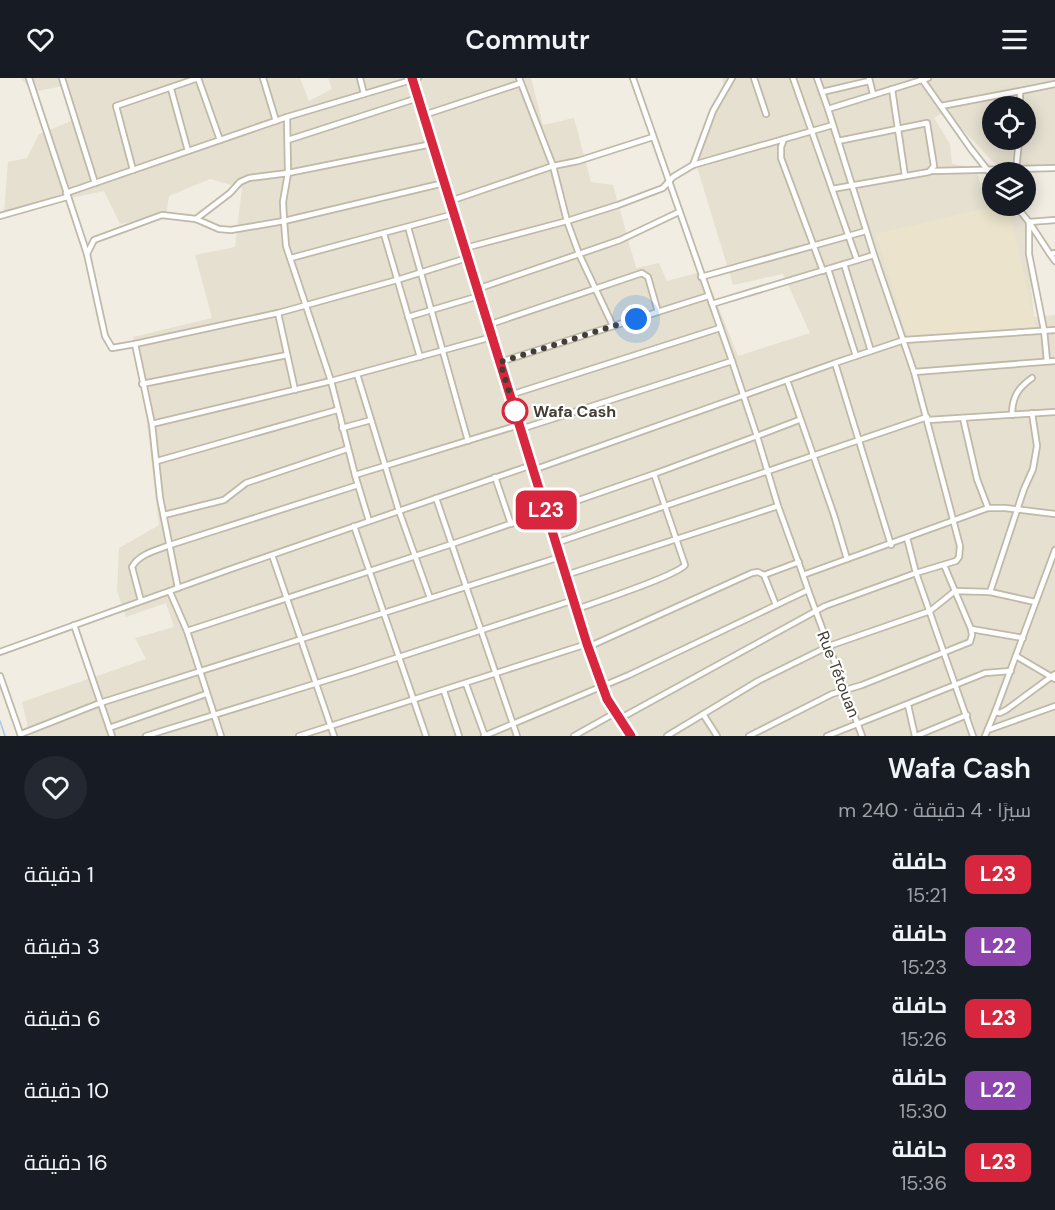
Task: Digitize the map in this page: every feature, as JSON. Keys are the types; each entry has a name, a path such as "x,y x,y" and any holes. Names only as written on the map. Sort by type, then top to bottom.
{"main road":[{"path":"414,79 423,115 588,645 602,687 617,716 632,736"}],"street":[{"path":"29,78 87,254 108,344 115,348 278,313 467,258"},
{"path":"63,78 94,183"},
{"path":"133,170 116,106 198,78 220,140"},
{"path":"263,78 276,121"},
{"path":"360,78 364,94"},
{"name":"Rue Tétouan","path":"633,78 732,361 778,506 862,736"},
{"path":"693,165 713,111 732,78"},
{"path":"754,78 766,114"},
{"path":"793,78 857,260"},
{"path":"574,736 617,716 815,612 843,599 956,561 961,551 914,372 817,78"},
{"path":"828,109 928,78"},
{"path":"0,216 287,117 414,79"},
{"path":"922,79 982,163"},
{"path":"423,115 520,80 553,166 567,221 579,254 613,326"},
{"path":"822,92 869,80 873,94"},
{"path":"941,106 1055,84"},
{"path":"171,88 188,152"},
{"path":"892,89 905,176"},
{"path":"1020,91 1020,96"},
{"path":"288,140 418,98"},
{"path":"287,117 288,173 283,202 284,238 331,381 347,448 369,521"},
{"path":"838,141 927,123 932,171"},
{"path":"465,248 567,221 663,188 673,177 693,165 833,125"},
{"path":"450,201 553,166 578,161 653,137"},
{"path":"784,139 780,150 782,158 856,356"},
{"path":"196,219 243,180 432,144"},
{"path":"1036,169 1055,168"},
{"path":"832,189 932,171 982,169"},
{"path":"87,254 94,240 162,216 196,219 219,229 231,230 284,221 444,183"},
{"path":"408,317 433,310 620,240 679,212"},
{"path":"291,258 454,214"},
{"path":"1024,216 1055,261"},
{"path":"1029,222 1055,220"},
{"path":"1029,222 1029,254 1044,330 1047,361"},
{"path":"408,227 468,441"},
{"path":"702,277 866,231"},
{"path":"384,234 420,357"},
{"path":"712,304 874,255"},
{"path":"844,264 871,351"},
{"path":"488,325 638,274 645,274 658,312"},
{"path":"500,362 708,296"},
{"path":"278,313 295,390"},
{"path":"510,395 720,328"},
{"path":"0,652 495,477 532,467 743,397 904,340 1055,330"},
{"path":"152,424 331,381 492,337"},
{"path":"135,344 152,424 160,498 178,588"},
{"path":"142,384 287,355"},
{"path":"355,475 520,427 732,361"},
{"path":"914,372 1055,361"},
{"path":"835,363 891,545"},
{"path":"357,374 384,465 430,598"},
{"path":"1012,415 1016,393 1032,378"},
{"path":"787,380 847,559"},
{"path":"157,461 337,410"},
{"path":"556,543 927,419 1055,412"},
{"path":"990,592 1017,509 1033,469 1037,446 1032,413"},
{"path":"963,418 977,479 988,508"},
{"path":"342,428 371,420"},
{"path":"187,631 546,512 799,420"},
{"path":"164,515 224,500 246,483 347,448"},
{"path":"577,609 683,568 686,561 654,474"},
{"path":"495,477 511,524"},
{"path":"141,602 132,570 133,563 150,552 358,485"},
{"path":"436,498 517,736"},
{"path":"566,574 778,506"},
{"path":"803,575 988,508 1055,514"},
{"path":"354,526 426,736"},
{"path":"908,538 916,573 973,736"},
{"path":"985,736 1055,550"},
{"path":"272,555 334,736"},
{"path":"0,676 21,735 100,703 560,557"},
{"path":"764,575 799,562"},
{"path":"749,736 831,694 970,642 972,635 970,629 944,565"},
{"path":"299,736 588,645 752,573 758,572 764,575 776,605"},
{"path":"466,684 484,736 602,687 704,641 808,590"},
{"path":"667,736 675,734 758,681 829,646 930,611 955,591 990,592 1035,602"},
{"path":"170,592 187,631 221,736"},
{"path":"146,736 316,684 574,600"},
{"path":"74,625 112,736"},
{"path":"970,629 1023,638"},
{"path":"995,712 1000,713 1006,710 1054,676 1016,656"},
{"path":"827,736 992,671 1011,671"},
{"path":"444,691 459,736"},
{"path":"110,728 206,694"},
{"path":"908,705 916,736 967,715"},
{"path":"988,730 1055,706"},
{"path":"703,714 717,736"}],"shaded area":[{"path":"21,78 300,78 309,101 332,89 328,78 531,78 543,125 574,118 591,182 613,185 636,268 659,263 667,281 704,271 738,356 810,333 783,274 733,285 693,154 724,87 722,78 1055,78 1055,168 1036,168 1036,162 993,162 945,111 934,118 950,144 952,164 976,168 982,189 982,216 1024,216 1034,317 1055,315 1055,736 30,736 22,702 146,659 135,638 174,627 166,603 126,617 117,591 119,548 159,525 147,423 133,337 212,318 195,255 235,247 242,188 210,179 169,196 166,216 120,224 104,191 4,212 8,162 27,158 39,134 71,121 63,86 32,92"},
{"path":"982,209 982,216 1010,216 1036,327 908,336 876,234"}],"waterway":[{"path":"0,721 5,736"}],"bus line":[{"name":"L23","path":"412,78 587,644 607,699 631,736"}],"place":[{"name":"Wafa Cash","path":"515,411"}],"route":[{"path":"515,411 500,362 636,319"}]}
